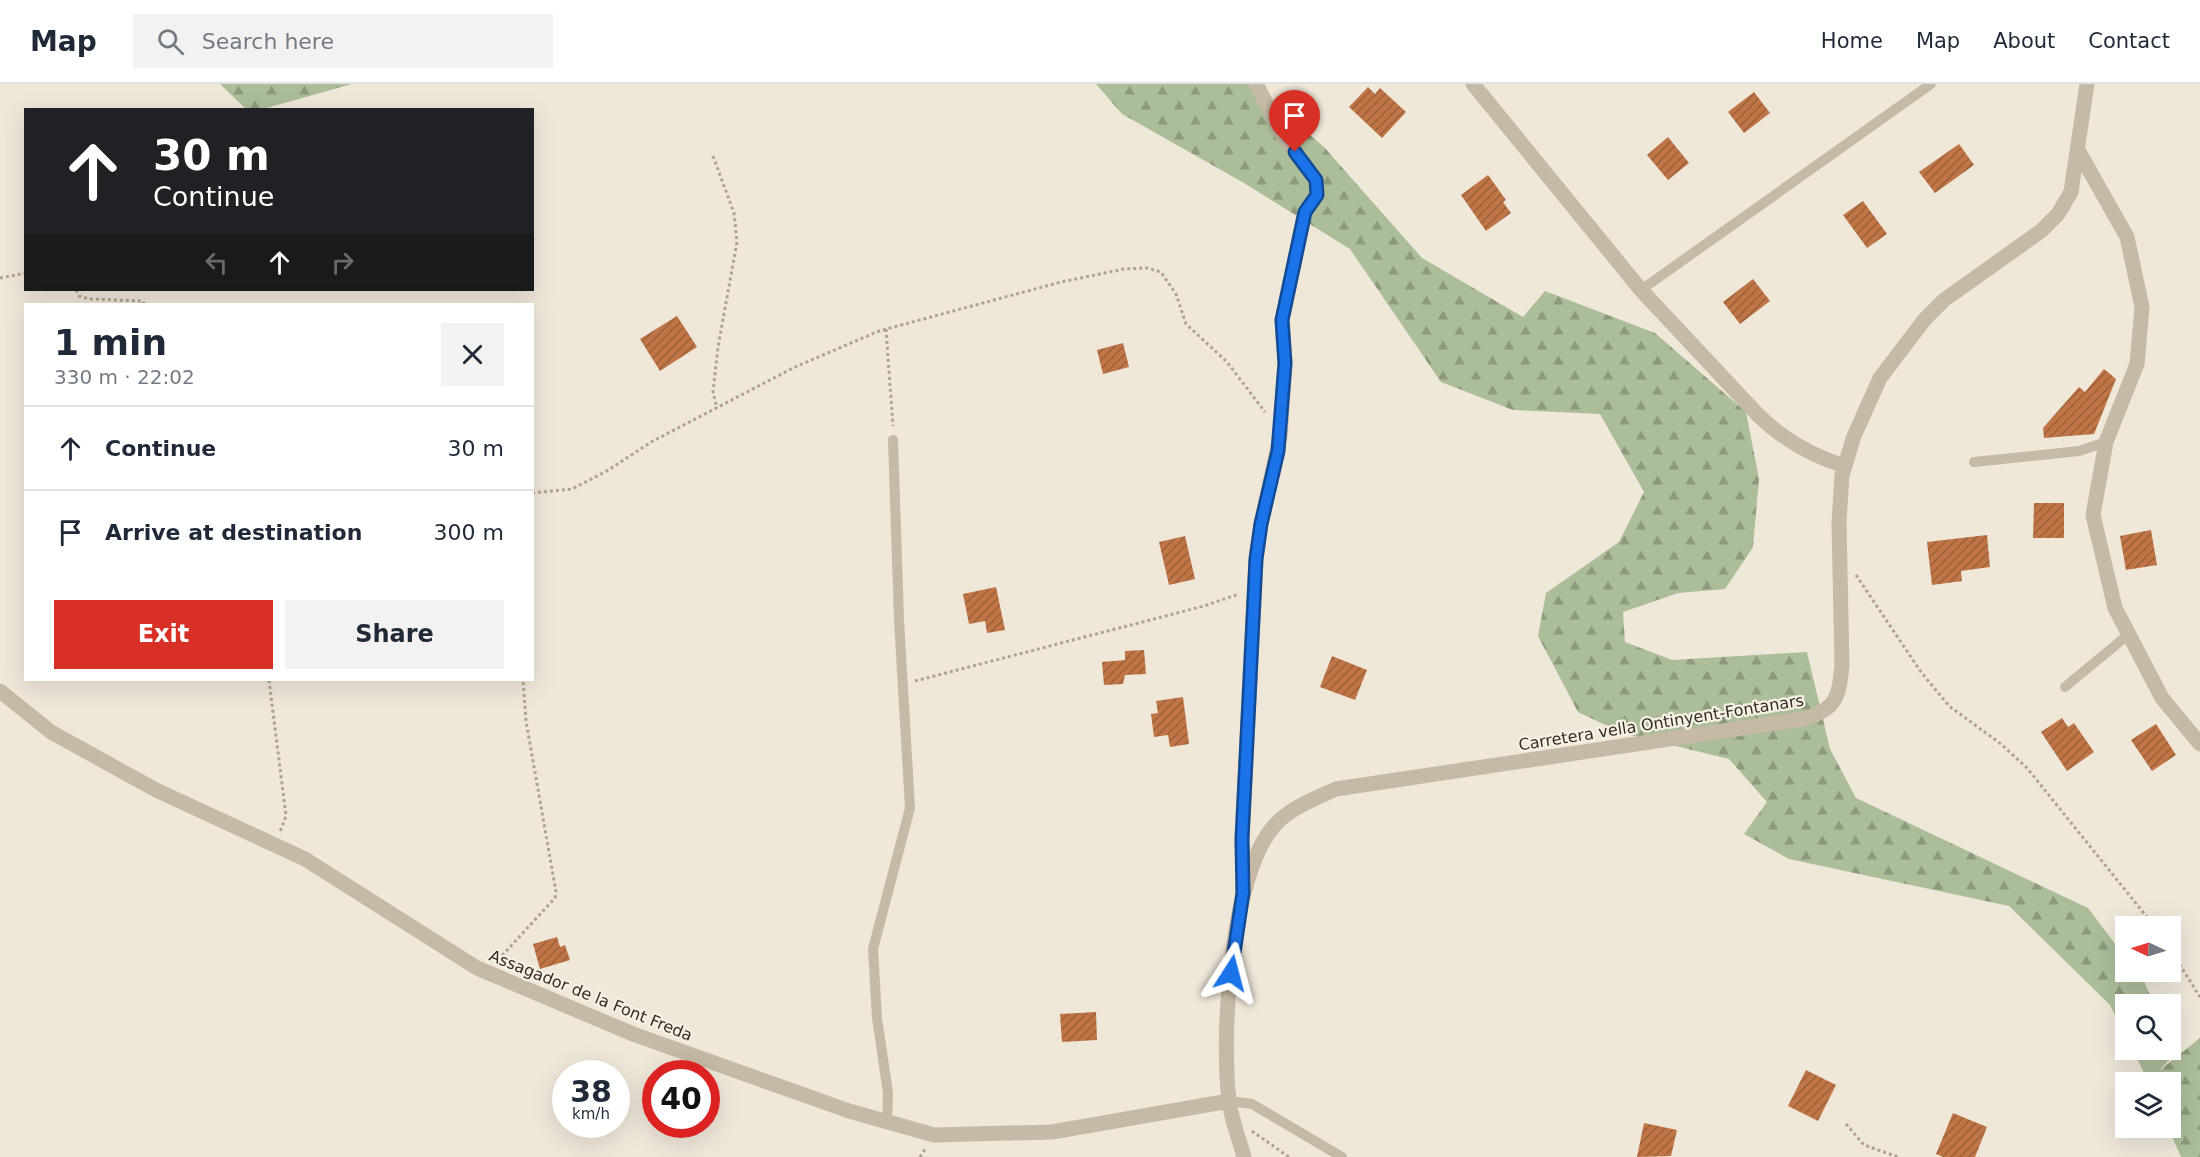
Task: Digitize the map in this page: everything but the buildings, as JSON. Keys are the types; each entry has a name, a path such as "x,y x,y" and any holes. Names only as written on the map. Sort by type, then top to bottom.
{"street":[{"path":"1243,893 1242,839 1255,588 1261,524 1280,437 1285,363 1282,320 1305,212 1317,195 1316,180 1282,134 1256,84"},
{"path":"1473,84 1641,290 1775,431 1816,456 1845,466"},
{"name":"Carretera vella Ontinyent-Fontanars","path":"1244,1157 1229,1101 1226,1048 1230,984 1243,893 1252,862 1275,825 1306,802 1336,789 1820,715 1833,705 1840,688 1842,665 1840,552 1842,475 1854,436 1880,378 1907,339 1944,300 2041,231 2058,214 2071,192 2079,152 2086,84"},
{"path":"2079,152 2127,237 2142,307 2137,364 2106,442 2093,515 2115,608 2162,698 2200,744"},
{"name":"Assagador de la Font Freda","path":"0,691 51,732 156,790 305,859 486,972 633,1034 849,1111 934,1135 1052,1132 1229,1101"}],"lane":[{"path":"1641,290 1931,84"},
{"path":"887,1122 888,1093 877,1018 873,949 910,808 893,440"},
{"path":"1974,462 2079,452 2106,442"},
{"path":"2065,687 2129,634"},
{"path":"1229,1101 1252,1104 1342,1157"}],"path":[{"path":"713,156 734,213 736,242 718,347 713,392 717,408"},
{"path":"534,493 572,489 653,441 795,367 886,329 1061,282 1124,269 1147,268 1161,272 1176,294 1186,324 1227,362 1258,401 1280,437"},
{"path":"0,278 24,273"},
{"path":"76,291 79,296 88,299 143,301 144,303"},
{"path":"886,329 893,440"},
{"path":"1840,552 1921,672 1949,706 2001,744 2027,768 2146,916"},
{"path":"903,684 1204,606 1255,588"},
{"path":"269,681 286,816 275,845"},
{"path":"486,972 555,898 556,892 526,721 523,681"},
{"path":"2181,967 2200,997"},
{"path":"1234,1122 1262,1136 1289,1157"},
{"path":"1846,1124 1864,1145 1898,1157"}],"green space":[{"path":"220,84 352,84 267,108 245,108"},
{"path":"1096,84 1250,84 1324,147 1422,258 1523,317 1545,291 1655,333 1746,412 1759,479 1753,547 1725,589 1678,593 1623,612 1625,642 1672,660 1807,652 1830,749 1856,798 2088,908 2115,944 2115,982 2144,982 2150,994 2115,994 2115,1015 2110,1005 2009,906 1789,859 1744,834 1767,802 1729,759 1622,733 1578,712 1538,636 1546,593 1619,542 1644,492 1600,414 1513,410 1441,382 1350,249 1244,183 1122,114"},
{"path":"2200,1038 2200,1157 2181,1157 2172,1138 2181,1138 2181,1072 2144,1072 2138,1060 2169,1060 2159,1071 2173,1060 2181,1060 2181,1053"}],"route":[{"path":"1231,973 1243,893 1242,839 1256,559 1261,524 1278,451 1285,363 1282,320 1305,212 1317,195 1316,180 1295,152"}]}
